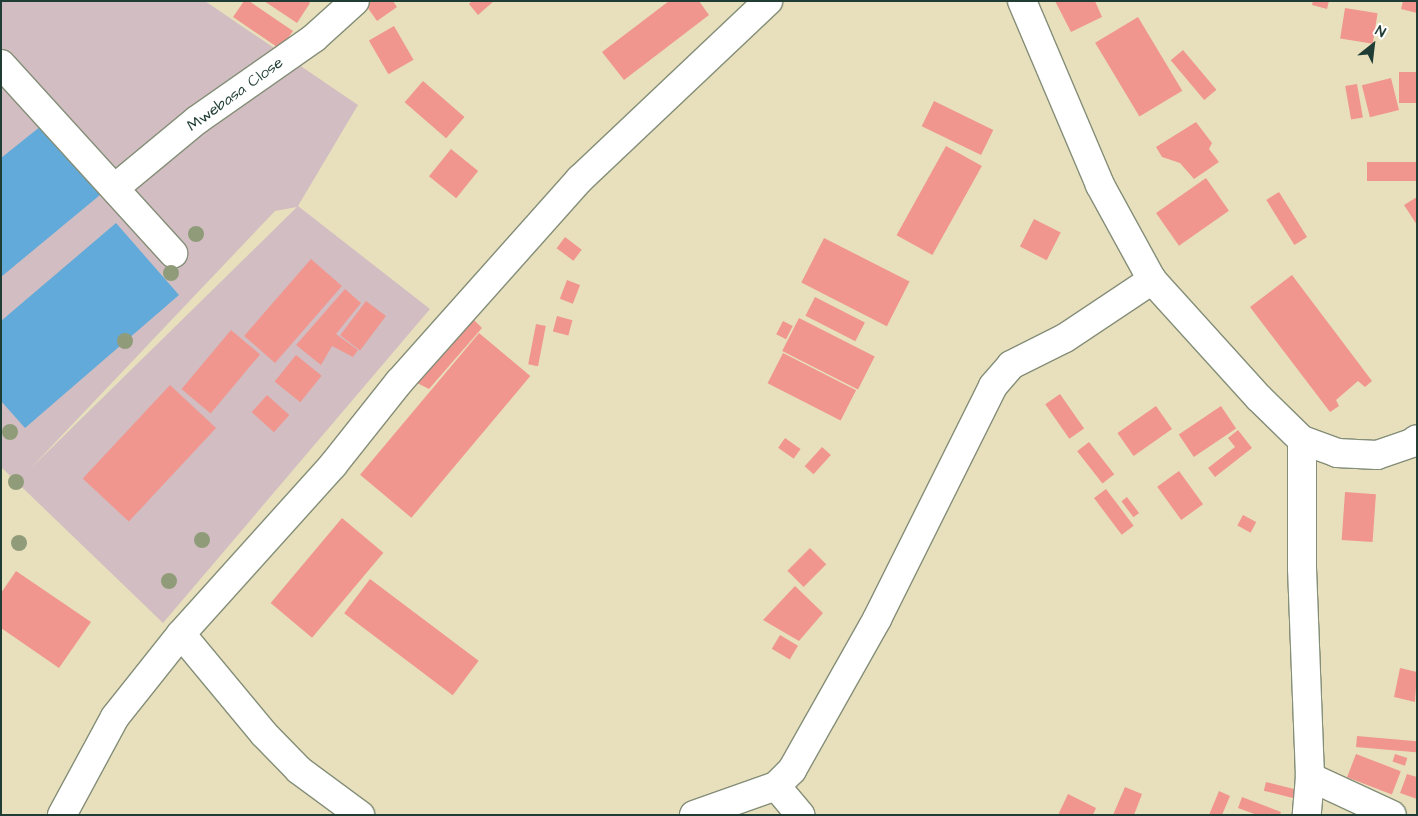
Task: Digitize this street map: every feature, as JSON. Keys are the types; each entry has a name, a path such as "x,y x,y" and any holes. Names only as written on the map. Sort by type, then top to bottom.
{"street":[{"name":"Mwebasa Close","path":"116,187 197,120 314,38 355,1"},
{"path":"62,815 115,717 181,634 333,466 399,382 580,179 768,1"},
{"path":"1022,1 1100,185 1152,280 1259,398 1302,440 1337,453 1378,455 1412,444 1417,439"},
{"path":"1,64 116,187 173,253"},
{"path":"694,815 776,786 792,770 812,739 868,636 994,386 1011,365 1065,338 1152,280"},
{"path":"1302,440 1302,568 1310,777 1307,815"},
{"path":"181,634 264,734 299,770 360,815"},
{"path":"1310,777 1392,815"},
{"path":"776,786 800,815"}],"shaded area":[{"path":"1,1 205,1 358,105 298,206 430,309 163,623 1,467","holes":["297,207 31,468 275,211"]}],"water":[{"path":"41,126 100,195 1,277 1,158"},
{"path":"116,223 179,295 25,428 1,401 1,321"}],"building":[{"path":"244,1 249,1 293,31 280,49 233,17"},
{"path":"264,1 308,1 310,3 297,23"},
{"path":"369,1 393,1 397,7 377,21 365,4"},
{"path":"472,1 494,1 478,15 469,4"},
{"path":"669,1 699,1 709,15 624,80 602,52"},
{"path":"1055,1 1095,1 1102,17 1071,32"},
{"path":"1313,1 1329,1 1327,9 1312,5"},
{"path":"1403,1 1417,1 1417,13 1401,9"},
{"path":"1345,8 1378,13 1373,44 1340,39"},
{"path":"1138,17 1182,91 1139,116 1095,43"},
{"path":"394,26 414,60 388,74 369,40"},
{"path":"1183,50 1216,90 1204,100 1171,60"},
{"path":"1399,72 1417,72 1417,103 1399,103"},
{"path":"1391,78 1399,110 1370,117 1362,85"},
{"path":"423,81 465,117 446,138 405,102"},
{"path":"1357,84 1363,117 1351,120 1345,86"},
{"path":"934,101 993,130 981,155 922,126"},
{"path":"1196,122 1212,143 1209,149 1219,162 1194,179 1180,163 1162,157 1156,147"},
{"path":"946,146 982,166 932,255 897,235"},
{"path":"451,149 478,171 456,198 429,176"},
{"path":"1367,162 1417,162 1417,181 1367,181"},
{"path":"1206,178 1229,211 1179,246 1156,213"},
{"path":"1279,192 1307,237 1294,245 1266,200"},
{"path":"1417,197 1417,225 1404,205"},
{"path":"1034,219 1061,233 1047,260 1020,247"},
{"path":"565,237 582,250 573,261 557,248"},
{"path":"824,238 910,282 887,326 801,283"},
{"path":"311,259 342,286 275,363 244,336"},
{"path":"1292,275 1372,381 1365,387 1358,381 1336,400 1339,406 1330,412 1250,307"},
{"path":"567,280 580,285 573,304 560,299"},
{"path":"345,289 361,303 336,334 358,350 353,357 332,346 321,365 296,345"},
{"path":"815,297 865,322 855,341 805,316"},
{"path":"366,301 386,316 360,350 340,335"},
{"path":"469,315 482,328 429,389 415,382"},
{"path":"557,316 572,320 568,336 553,331"},
{"path":"799,318 875,357 858,390 782,351"},
{"path":"783,321 793,326 786,339 776,334"},
{"path":"536,324 546,326 538,366 528,364"},
{"path":"231,330 260,354 211,413 182,389"},
{"path":"479,333 530,376 411,518 360,475"},
{"path":"783,353 856,390 841,421 768,383"},
{"path":"296,355 322,376 300,402 275,381"},
{"path":"170,385 216,428 129,522 83,479"},
{"path":"1060,394 1084,428 1069,439 1045,404"},
{"path":"267,395 289,415 274,432 252,412"},
{"path":"1156,406 1172,429 1134,456 1117,433"},
{"path":"1221,406 1236,428 1194,457 1179,435"},
{"path":"1238,430 1252,448 1215,477 1208,468 1235,447 1228,438"},
{"path":"785,438 801,449 794,459 778,448"},
{"path":"1089,442 1114,474 1102,484 1077,451"},
{"path":"822,447 831,455 814,474 805,466"},
{"path":"1179,471 1203,504 1181,520 1157,487"},
{"path":"1106,489 1134,526 1122,535 1094,498"},
{"path":"1345,492 1376,494 1373,542 1342,540"},
{"path":"1127,497 1139,513 1133,517 1121,501"},
{"path":"1243,515 1256,522 1251,533 1237,526"},
{"path":"342,518 383,553 312,638 271,603"},
{"path":"810,548 826,564 804,587 787,571"},
{"path":"16,571 91,622 59,668 1,628 1,593"},
{"path":"370,579 479,661 453,695 344,613"},
{"path":"795,586 823,613 799,641 763,620"},
{"path":"780,635 798,646 790,660 772,649"},
{"path":"1400,668 1417,672 1415,702 1394,697"},
{"path":"1357,736 1417,741 1416,752 1356,747"},
{"path":"1356,754 1401,771 1392,795 1347,777"},
{"path":"1395,754 1407,758 1405,766 1393,762"},
{"path":"1407,774 1417,777 1417,799 1400,793"},
{"path":"1266,782 1299,790 1297,799 1264,791"},
{"path":"1125,787 1142,794 1134,815 1113,815"},
{"path":"1219,791 1230,796 1222,815 1209,815"},
{"path":"1068,794 1096,808 1093,815 1058,815"},
{"path":"1242,797 1281,812 1280,815 1257,815 1238,808"}]}
